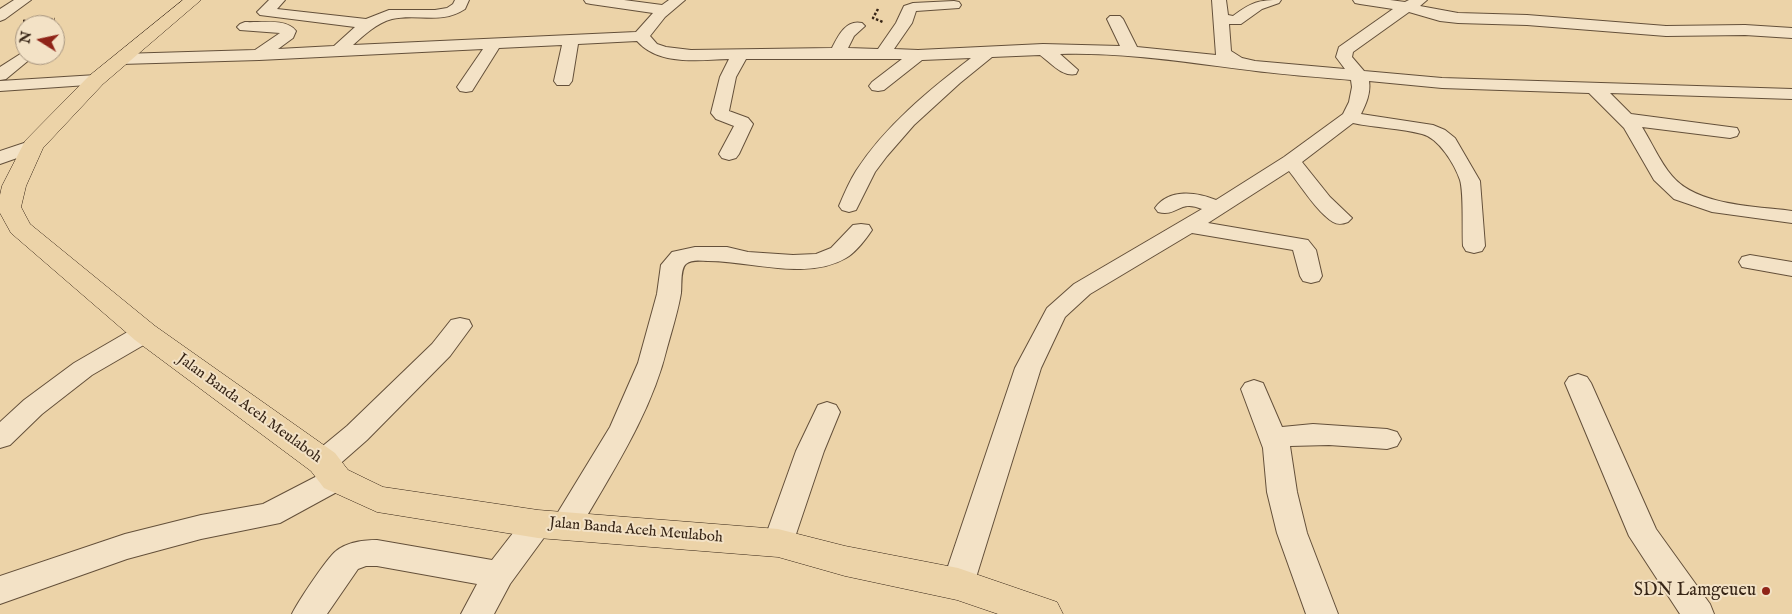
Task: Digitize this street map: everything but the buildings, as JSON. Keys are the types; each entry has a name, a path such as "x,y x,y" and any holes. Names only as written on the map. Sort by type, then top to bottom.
{"highway":[{"name":"Jalan Banda Aceh Meulaboh","path":"193,0 96,80 33,146 14,186 9,207 20,228 145,333 329,471 377,499 552,525 778,543 845,561 958,584 1005,607 1044,614"}],"street":[{"path":"0,16 24,0"},
{"path":"278,0 265,12 366,24"},
{"path":"339,51 366,24 390,15 447,13 460,6 462,0"},
{"path":"592,0 672,5"},
{"path":"1219,0 1223,53"},
{"path":"1220,18 1236,21 1257,6 1274,0"},
{"path":"1360,0 1413,3 1432,14 1458,18 1556,22 1666,30 1745,30 1792,33"},
{"path":"958,584 1028,368 1054,313 1082,289 1189,226 1211,205 1291,161 1350,116 1358,102 1361,87 1349,75 1344,50 1350,44 1413,3"},
{"path":"121,58 260,55 641,36 672,5"},
{"path":"883,54 904,23 909,9 913,7 954,5"},
{"path":"1115,19 1131,51"},
{"path":"1556,22 1569,35"},
{"path":"837,54 847,34 857,26"},
{"path":"245,27 282,28 288,31 287,35 260,55"},
{"path":"641,36 651,47 663,52 691,55 986,54 1044,49 1131,51 1237,62 1255,66 1442,82 1595,89 1792,94"},
{"path":"563,81 571,40"},
{"path":"1172,40 1204,45 1223,53 1237,62"},
{"path":"466,87 493,44"},
{"path":"1044,49 1070,70"},
{"path":"729,154 744,124 741,121 725,118 720,113 728,77 740,54"},
{"path":"849,206 867,170 909,119 942,88 986,54"},
{"path":"878,86 918,55"},
{"path":"0,75 15,64"},
{"path":"0,86 96,80"},
{"path":"1595,89 1632,125 1664,180 1681,195 1712,206 1792,218"},
{"path":"1350,116 1377,123 1426,129 1438,134 1448,142 1470,181 1474,246"},
{"path":"1625,118 1730,132"},
{"path":"0,158 33,146"},
{"path":"1291,161 1323,201 1341,218"},
{"path":"1165,208 1181,199 1194,198 1211,205"},
{"path":"1189,226 1300,245 1305,250 1311,276"},
{"path":"477,614 499,575 552,525 623,429 651,363 669,294 672,265 680,257 695,254 727,254 793,262 819,260 839,253 861,230"},
{"path":"1750,262 1792,269"},
{"path":"0,590 124,547 201,528 269,515 329,471 357,433 441,350 460,326"},
{"path":"0,438 33,407 83,370 145,333"},
{"path":"1578,383 1644,536 1698,614"},
{"path":"1254,389 1277,448 1282,492 1292,533 1322,614"},
{"path":"778,543 810,451 827,412"},
{"path":"1273,439 1285,435 1387,439"},
{"path":"308,614 347,560 363,553 377,553 499,575"}],"place":[{"name":"SDN Lamgeueu","path":"1766,591"}]}
